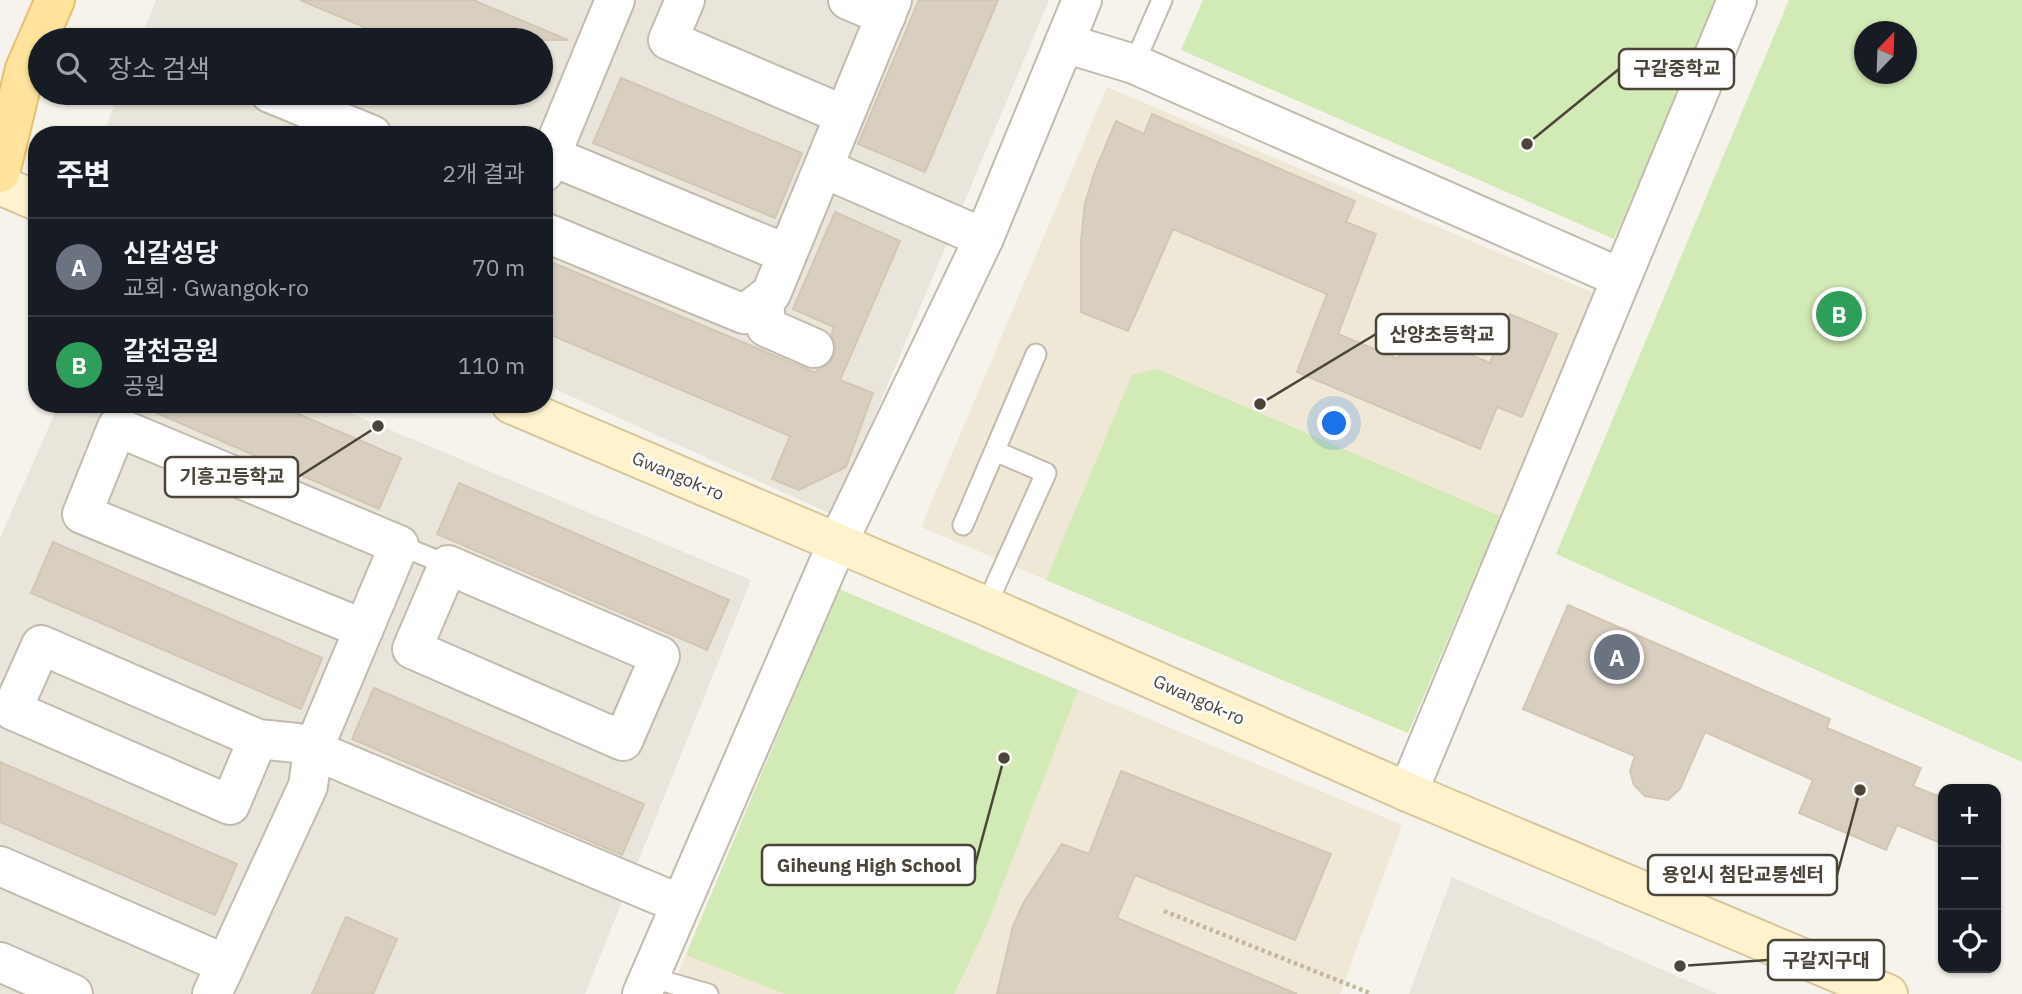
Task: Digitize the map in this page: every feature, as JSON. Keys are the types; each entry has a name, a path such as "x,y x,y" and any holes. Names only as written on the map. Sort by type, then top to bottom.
{"main road":[{"path":"40,28 55,0"},
{"path":"0,173 13,81 28,52"}],"street":[{"path":"685,0 668,40 844,115"},
{"path":"553,236 744,314 771,294 889,8 848,0"},
{"path":"646,986 837,544 984,239 1082,0"},
{"path":"1408,792 1737,0"},
{"path":"553,148 607,3"},
{"path":"1064,43 1134,64 1621,278"},
{"path":"299,105 350,126"},
{"path":"553,166 787,254"},
{"path":"823,168 984,239"},
{"path":"0,185 28,197"},
{"path":"764,299 766,327 814,348"},
{"name":"Gwangok-ro","path":"532,413 986,606 1408,792 1888,994"},
{"path":"0,866 218,979 307,786 313,750 364,629 399,545 117,428 82,514 364,629"},
{"path":"448,565 660,656 623,741 412,649 448,565"},
{"path":"258,739 230,805 12,710 41,645 258,739 297,743 680,904"},
{"path":"0,962 73,994"}],"lane":[{"path":"1134,64 1162,0"},
{"path":"963,525 1036,354"},
{"path":"986,606 1046,472 995,451"},
{"path":"399,545 448,565"},
{"path":"646,986 708,994"}],"path":[{"path":"1164,911 1372,994"}],"shaded area":[{"path":"156,0 1049,0 833,515 553,388 553,126 106,126 114,105 553,105 553,28 145,28"},
{"path":"1107,87 1594,293 1408,733 921,527"},
{"path":"55,413 350,413 751,580 585,994 0,994 0,538"},
{"path":"839,589 1402,825 1340,994 669,994"},
{"path":"1452,877 1717,994 1409,994"}],"green space":[{"path":"1203,0 1719,0 1614,239 1181,50"},
{"path":"1789,0 2022,0 2022,762 1556,554"},
{"path":"1157,369 1500,516 1408,733 1046,580 1132,375"},
{"path":"839,589 1078,690 987,925 954,994 785,994 686,955"}],"building":[{"path":"300,0 473,0 540,28 366,28"},
{"path":"919,0 998,0 925,172 858,144"},
{"path":"553,34 568,40 553,40"},
{"path":"621,78 802,153 775,218 593,143"},
{"path":"1152,114 1355,201 1346,222 1376,234 1338,334 1398,359 1409,329 1490,363 1510,314 1557,334 1522,417 1497,407 1480,449 1297,372 1327,294 1173,229 1128,331 1081,312 1081,242 1085,203 1095,171 1116,121 1144,134"},
{"path":"835,212 900,241 840,380 873,393 846,467 799,490 772,479 790,436 553,336 553,263 816,373 834,356 836,345 831,335 834,327 793,309"},
{"path":"157,413 296,413 401,458 379,509"},
{"path":"459,483 729,600 707,650 437,534"},
{"path":"53,542 322,658 301,709 31,593"},
{"path":"1568,605 1830,719 1827,728 1921,768 1913,786 1938,796 1938,842 1897,825 1886,850 1799,813 1813,780 1705,732 1680,789 1668,800 1645,796 1634,785 1630,771 1635,756 1523,709"},
{"path":"374,688 644,804 622,855 352,739"},
{"path":"0,762 237,864 215,915 0,822"},
{"path":"1121,771 1331,854 1295,940 1135,875 1117,918 1297,994 997,994 1013,926 1024,902 1062,844 1089,854"},
{"path":"346,917 397,939 373,994 312,994"}],"place":[{"name":"구갈중학교","path":"1527,144"},
{"name":"갈천공원","path":"1839,314"},
{"name":"산양초등학교","path":"1260,404"},
{"name":"기흥고등학교","path":"378,426"},
{"name":"신갈성당","path":"1617,657"},
{"name":"Giheung High School","path":"1004,758"},
{"name":"용인시 첨단교통센터","path":"1860,790"},
{"name":"구갈지구대","path":"1680,966"}]}
